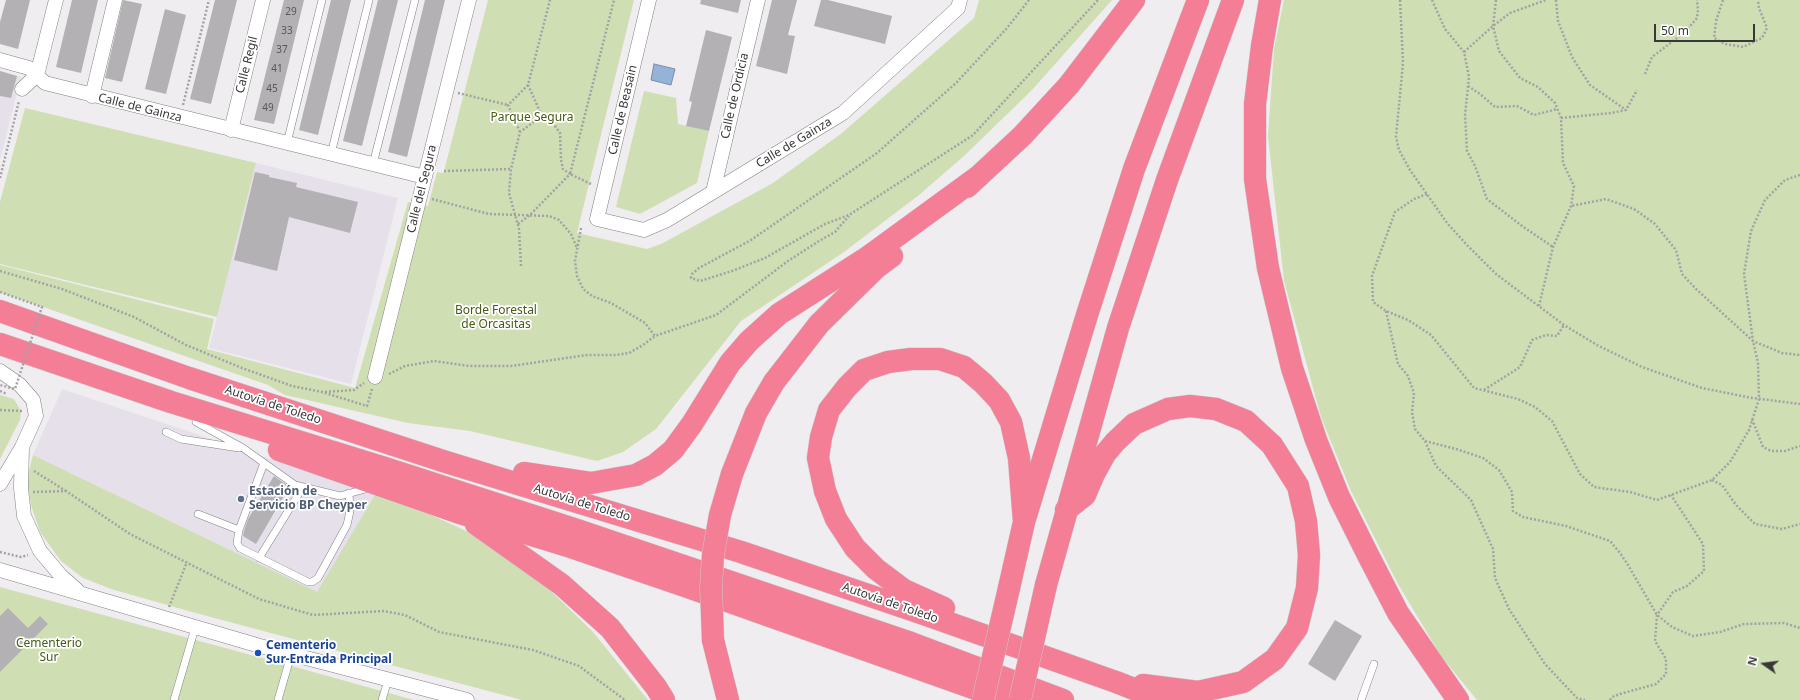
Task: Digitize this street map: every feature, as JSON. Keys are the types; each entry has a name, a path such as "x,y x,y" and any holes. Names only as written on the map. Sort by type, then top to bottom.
{"highway":[{"path":"728,700 713,640 711,587 713,556 720,515 732,474 756,413 774,382 819,324 876,268 895,253 1022,136 1069,85 1134,0"},
{"path":"983,700 1024,522 1087,315 1134,169 1198,0"},
{"path":"1020,700 1046,585 1120,321 1167,180 1233,0"},
{"path":"1270,0 1254,104 1255,179 1268,268 1292,368 1319,447 1339,497 1369,557 1398,613 1458,700"},
{"path":"446,462 591,483 636,475 655,465 673,450 692,424 730,363 749,341 779,314 868,258 979,176"},
{"name":"Autovía de Toledo","path":"0,311 189,378 446,462 741,552 1116,682 1162,700"},
{"path":"0,344 171,402 386,468 584,532 911,643 1063,700"},
{"path":"1024,522 1019,458 1011,422 999,400 983,383 964,367 940,359 911,359 888,362 864,370 847,387 829,410 821,437 818,458 825,491 836,519 855,548 876,569 904,590 1076,668"},
{"path":"171,402 196,422 460,513 571,547 688,587 1007,700"},
{"path":"1066,510 1085,495 1105,454 1134,424 1168,409 1190,406 1216,409 1246,421 1272,445 1298,486 1306,521 1308,555 1307,588 1297,628 1274,659 1243,682 1198,692 1116,682"},
{"path":"460,513 562,585 610,628 656,687 664,700"}],"street":[{"path":"22,89 37,75 56,0"},
{"path":"92,96 115,0"},
{"name":"Calle Regil","path":"231,130 263,0"},
{"name":"Calle del Segura","path":"381,376 425,177 469,0"},
{"name":"Calle de Beasain","path":"597,219 649,0"},
{"name":"Calle de Ordicia","path":"713,192 758,0"},
{"name":"Calle de Gainza","path":"597,219 644,230 667,220 844,113 958,8 960,0"},
{"name":"Calle de Gainza","path":"0,60 29,68 45,83 92,96 425,177"},
{"path":"0,371 20,385 33,400 36,416 22,447 0,484"},
{"path":"22,447 21,488 24,516 40,551 61,576 80,593"},
{"path":"0,570 291,655 467,700"}],"lane":[{"path":"287,143 322,0"},
{"path":"331,154 369,0"},
{"path":"373,164 415,0"},
{"path":"196,422 243,448 295,485 340,496 381,485"},
{"path":"166,432 181,439 243,448"},
{"path":"264,463 239,530 237,543 240,548 259,558 312,582 318,578 347,525 350,511 349,493"},
{"path":"259,558 303,487"},
{"path":"198,514 239,530"},
{"path":"174,700 195,628"},
{"path":"278,700 291,655"},
{"path":"1361,700 1374,664"},
{"path":"382,700 388,680"}],"path":[{"path":"180,117 208,0"},
{"path":"508,105 528,85 550,0"},
{"path":"518,224 530,215 570,174 614,0"},
{"path":"1029,0 1007,28 956,83 877,153 751,240 699,268 692,274 691,278 700,281 732,271 765,258 825,224 849,216 973,135 1098,0"},
{"path":"1400,0 1403,62 1396,137 1399,150 1447,223 1466,244 1496,274 1564,325 1597,345 1642,367 1702,388 1759,399 1800,404"},
{"path":"1432,0 1445,29 1464,52 1469,77 1465,115 1467,151 1475,166 1488,199 1522,226 1553,246"},
{"path":"1496,0 1493,26 1499,51 1520,78 1538,87 1555,103 1561,118 1563,162 1574,186 1572,206 1553,246 1539,306"},
{"path":"1464,52 1510,13 1546,0"},
{"path":"1556,0 1558,20 1572,57 1590,85 1626,110"},
{"path":"1644,74 1652,57 1685,32 1697,18 1697,0"},
{"path":"1723,0 1716,20 1714,38 1725,44 1742,47 1762,38 1767,28 1759,8 1758,0"},
{"path":"528,85 542,116 552,122 560,133 561,160 563,169 570,174 592,184"},
{"path":"1468,86 1480,94 1494,107 1517,106 1534,115 1557,108"},
{"path":"0,178 22,89"},
{"path":"1561,118 1626,110 1637,90"},
{"path":"447,91 508,105"},
{"path":"508,105 520,132 512,169 509,193 518,224 521,266"},
{"path":"520,132 542,116"},
{"path":"444,171 512,169"},
{"path":"1427,194 1414,199 1395,212 1372,276 1373,302 1386,311 1408,320 1431,335 1474,388 1518,399 1535,407 1552,421 1580,474 1594,488 1630,492 1657,500 1712,480 1730,462 1749,430 1759,399 1758,363 1753,341 1744,274 1751,231 1765,200 1785,180 1800,175"},
{"path":"426,197 489,214 549,216 559,220 571,234 577,248"},
{"path":"1572,206 1606,199 1634,209 1655,224 1676,250 1682,274 1696,289 1753,341 1782,353 1800,355"},
{"path":"322,392 354,390 405,366 434,361 469,366 511,366 586,355 616,355 629,353 655,336 716,315 788,261 818,241 835,232 849,216"},
{"path":"581,228 575,261 577,276 583,289 592,296 611,303 645,323 655,336"},
{"path":"0,271 62,289 134,317 186,345 242,368 292,386 322,392 367,406 381,376"},
{"path":"0,292 42,307 15,389 0,385"},
{"path":"1386,311 1398,364 1408,376 1414,393 1412,412 1415,429 1425,441 1436,466 1471,500 1492,549 1495,578 1509,609 1545,664 1576,698 1585,700"},
{"path":"1484,390 1520,367 1532,340 1546,335 1557,336 1564,325"},
{"path":"0,410 26,412"},
{"path":"1752,419 1763,447 1771,451 1785,451 1800,446"},
{"path":"1425,441 1483,458 1499,470 1512,492 1513,512 1524,517 1566,526 1610,541 1628,565 1657,615 1672,627 1693,636 1720,632 1751,624 1784,623 1800,628"},
{"path":"22,464 66,491 130,534 259,599 313,615 383,611 405,615 439,632 533,650 579,666 625,700"},
{"path":"1712,480 1722,485 1736,505 1755,524 1782,529 1800,524"},
{"path":"28,492 66,491"},
{"path":"1610,700 1612,697 1620,694 1656,684 1666,674 1666,660 1655,641 1657,615 1673,592 1687,586 1704,571 1703,544 1672,495"},
{"path":"0,552 21,557 40,551"},
{"path":"164,618 186,562"}],"shaded area":[{"path":"0,71 21,77 0,160"},
{"path":"256,163 398,198 351,384 209,348"},
{"path":"62,389 375,495 318,593 33,455"}],"green space":[{"name":"Borde Forestal de Orcasitas","path":"488,0 634,0 577,233 647,249 661,244 773,183 842,133 974,18 979,0 1112,0 1032,90 964,156 919,195 844,252 741,321 656,429 623,452 597,461 470,431 408,423 285,395 268,385 0,292 0,265 214,319 207,349 355,388 408,202 428,206 437,172 443,173 444,171"},
{"path":"1284,0 1800,0 1800,700 1477,700 1441,656 1398,584 1351,491 1321,417 1284,281 1268,136 1274,49"},
{"path":"644,91 676,98 678,124 709,131 697,183 640,214 616,207"},
{"path":"25,108 256,163 217,317 0,264 0,202"},
{"path":"0,395 14,399 21,411 20,420 0,459"},
{"path":"33,455 317,592 375,495 425,512 466,531 512,560 553,593 593,632 648,700 522,700 192,612 111,589 83,578 61,561 40,532 31,505 27,479"},
{"name":"Cementerio Sur","path":"0,587 288,665 414,700 0,700"}],"water":[{"path":"654,64 675,69 671,85 651,80"}],"building":[{"path":"6,0 30,0 18,49 0,44 0,22"},
{"path":"72,0 98,0 81,73 56,67"},
{"path":"123,0 142,4 122,82 105,78"},
{"path":"215,0 237,0 211,104 190,99"},
{"path":"284,0 304,0 274,124 254,120"},
{"path":"331,0 351,0 318,135 299,130"},
{"path":"378,0 398,0 362,146 343,141"},
{"path":"425,0 445,0 407,157 388,152"},
{"path":"701,0 741,0 738,13 700,4"},
{"path":"772,0 797,0 788,35 795,36 787,74 756,66"},
{"path":"821,0 828,0 892,16 885,44 814,26"},
{"path":"165,9 186,15 166,94 145,89"},
{"path":"706,30 732,37 709,131 686,126 692,102 689,101"},
{"path":"0,71 17,76 11,98 0,96"},
{"path":"255,172 269,175 269,177 297,183 296,187 358,202 350,233 289,217 277,271 234,260"},
{"path":"274,476 289,487 256,544 243,536 244,531 248,519"},
{"path":"8,608 28,628 40,616 48,624 0,672 0,616"},
{"path":"1335,620 1362,636 1335,681 1308,664"}],"place":[{"name":"Estación de Servicio BP Cheyper","path":"241,499"},
{"name":"Cementerio Sur-Entrada Principal","path":"258,653"}],"park label":[{"name":"Parque Segura","path":"532,118"}]}
